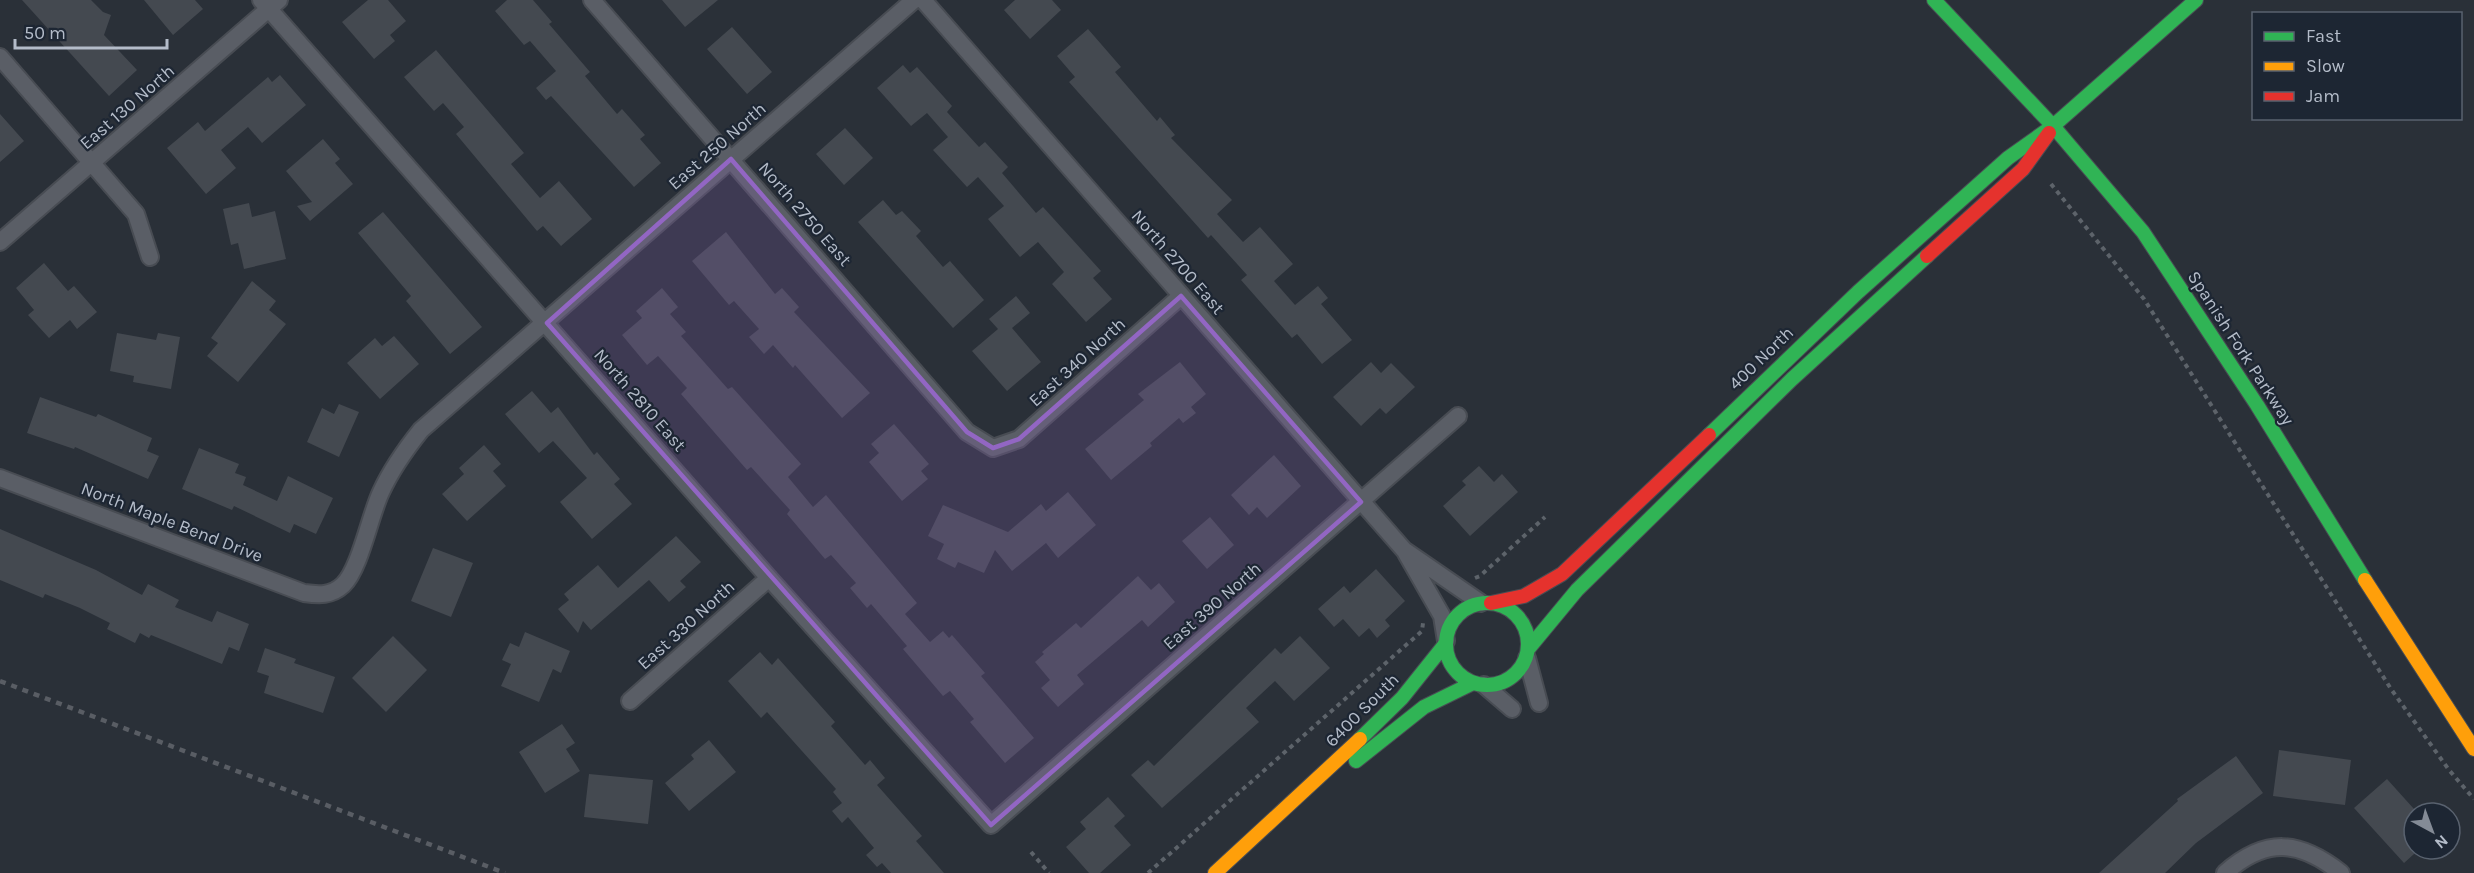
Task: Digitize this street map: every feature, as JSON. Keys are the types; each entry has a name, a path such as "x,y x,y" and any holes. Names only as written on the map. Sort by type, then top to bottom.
{"main road":[{"name":"Spanish Fork Parkway","path":"1935,0 2053,126 2143,232 2257,405 2416,664 2474,749"},
{"name":"400 North","path":"1486,603 1531,593 1571,567 1814,332 2008,158 2053,126 2196,0"},
{"name":"400 North","path":"1528,653 1576,590 1792,379 2023,169 2039,150 2053,126"},
{"path":"1486,603 1502,605 1520,617 1525,627 1528,653 1514,676 1505,682 1478,684 1456,671 1447,653 1446,642 1448,630 1461,612 1486,603"},
{"name":"6400 South","path":"1215,873 1299,799 1402,698 1446,642"},
{"name":"6400 South","path":"1299,799 1358,760 1420,708 1453,689 1478,684"}],"street":[{"name":"North 2750 East","path":"592,0 967,432 993,448"},
{"name":"East 250 North","path":"332,593 344,584 352,570 380,493 397,460 421,430 914,0"},
{"name":"North 2700 East","path":"923,0 1404,550 1442,616 1446,642"},
{"name":"East 130 North","path":"0,242 92,163 270,3"},
{"name":"North 2810 East","path":"270,3 769,578 991,825"},
{"path":"0,57 136,214 150,257"},
{"name":"East 340 North","path":"993,448 1019,439 1181,296"},
{"name":"East 390 North","path":"991,825 1458,416"},
{"name":"North Maple Bend Drive","path":"0,478 304,593 319,595 332,593"},
{"name":"North 2700 East","path":"1404,550 1486,603"},
{"name":"East 330 North","path":"630,702 769,578"},
{"path":"1528,653 1539,703"},
{"path":"1478,684 1512,709"},
{"path":"2225,873 2255,851 2280,845 2304,850 2341,873"}],"path":[{"path":"2051,184 2144,299 2391,689 2449,770 2474,799"},
{"path":"1469,577 1480,576 1545,518"},
{"path":"1148,873 1422,631 1422,615"},
{"path":"1031,852 1049,873"}],"highlighted area":[{"path":"731,159 967,432 993,448 1019,439 1181,296 1361,502 991,825 547,323"}],"building":[{"path":"22,0 91,0 103,12 111,15 104,35 137,70 109,96"},
{"path":"144,0 195,0 203,9 173,35"},
{"path":"368,0 388,0 406,21 390,35 395,41 374,59 342,22"},
{"path":"507,0 533,0 552,22 549,24 590,72 585,76 617,114 622,109 645,135 640,139 661,163 634,187 551,96 546,100 536,88 556,71 530,41 524,45 495,11"},
{"path":"662,0 718,0 685,27"},
{"path":"1015,0 1052,0 1061,10 1030,39 1004,10"},
{"path":"732,27 772,72 747,94 707,49"},
{"path":"1088,29 1121,67 1115,72 1157,121 1160,117 1175,135 1171,138 1232,200 1217,214 1243,242 1260,227 1293,264 1274,281 1295,305 1318,286 1328,298 1321,304 1352,340 1322,364 1297,334 1292,338 1241,280 1247,275 1211,235 1208,238 1069,82 1075,77 1057,56"},
{"path":"436,50 524,153 511,164 540,198 559,181 592,219 561,246 543,226 537,231 456,134 464,127 443,103 434,111 404,77"},
{"path":"903,65 910,73 917,67 952,106 947,112 979,147 985,142 1008,167 1002,173 1036,213 1043,207 1101,271 1093,278 1112,299 1086,322 1052,284 1064,272 1038,242 1020,257 988,219 1004,206 978,177 967,187 933,150 948,137 927,113 911,126 877,88"},
{"path":"280,75 306,105 262,143 248,127 221,150 236,168 206,194 167,148 198,122 205,131 268,77 272,82"},
{"path":"0,114 24,141 0,162"},
{"path":"845,128 873,158 844,185 816,154"},
{"path":"323,139 340,159 335,163 353,184 310,221 297,206 312,202 286,171"},
{"path":"883,200 896,215 902,211 921,231 916,236 943,267 950,261 984,300 953,328 858,222"},
{"path":"249,203 252,217 275,211 286,259 244,269 238,243 231,245 223,209"},
{"path":"383,212 482,327 450,354 406,301 411,296 358,233"},
{"path":"726,232 775,294 782,288 799,307 794,312 870,393 842,418 795,365 793,368 773,345 764,354 749,337 759,329 734,301 729,305 692,261"},
{"path":"44,263 68,291 74,286 97,312 77,329 70,320 49,338 28,315 34,310 16,288"},
{"path":"252,281 276,301 269,310 286,324 238,382 207,356 218,343 211,338"},
{"path":"662,288 678,307 670,314 686,332 681,336 728,389 732,387 801,464 788,477 813,507 826,495 917,603 905,614 930,642 943,631 949,638 952,635 985,673 981,676 1034,738 1005,763 970,722 974,719 950,691 943,696 903,649 907,646 871,604 867,608 850,588 856,583 831,555 825,559 787,514 790,510 751,467 747,470 681,394 687,388 658,356 647,365 622,335 642,318 636,311"},
{"path":"1016,296 1030,313 1012,328 1041,362 1007,391 972,351 998,329 989,319"},
{"path":"117,333 156,340 158,333 180,337 171,389 133,382 134,376 110,371"},
{"path":"394,336 419,364 380,399 347,363 375,338 382,346"},
{"path":"1180,362 1206,394 1191,407 1196,413 1183,423 1179,418 1150,443 1152,446 1111,480 1085,449 1144,400 1138,394"},
{"path":"1371,362 1381,373 1391,363 1415,387 1386,414 1380,408 1361,426 1333,397"},
{"path":"532,391 551,413 558,407 594,455 597,452 620,479 614,484 632,504 592,539 560,502 587,478 553,441 539,453 505,414"},
{"path":"40,397 96,417 98,414 152,438 147,451 159,456 148,479 75,447 74,449 27,433"},
{"path":"339,404 359,412 339,457 307,442 322,408 334,414"},
{"path":"894,424 929,464 921,471 928,479 902,501 869,462 879,453 871,444"},
{"path":"484,445 501,464 493,471 506,486 467,521 442,494 464,474 459,468"},
{"path":"199,448 239,464 235,473 246,477 243,485 277,501 288,476 333,498 316,534 294,524 290,533 234,506 232,510 182,489"},
{"path":"1274,455 1301,486 1267,518 1257,507 1249,515 1231,495"},
{"path":"1479,466 1494,482 1502,474 1518,492 1470,536 1443,506 1466,485 1462,481"},
{"path":"1068,492 1096,525 1058,558 1046,543 1012,571 995,550 984,573 958,562 955,568 937,559 944,544 928,536 943,505 1008,532 1041,504 1046,511"},
{"path":"1210,517 1234,545 1207,569 1182,541"},
{"path":"0,529 96,570 142,595 148,584 179,600 175,607 212,622 217,611 249,624 239,651 229,647 222,664 151,635 149,638 140,633 135,643 107,629 110,623 80,608 45,594 43,598 0,580"},
{"path":"676,536 701,562 680,581 686,587 669,602 649,580 591,630 583,621 578,633 558,609 569,600 564,594 598,565 618,588"},
{"path":"433,548 473,563 451,617 411,601"},
{"path":"1376,569 1405,601 1385,620 1390,626 1377,638 1369,628 1359,637 1343,619 1334,627 1318,609 1344,586 1350,593"},
{"path":"1138,576 1151,590 1159,583 1175,602 1148,627 1142,620 1077,675 1084,684 1058,707 1041,688 1050,680 1035,662 1044,654 1042,652 1076,623 1081,628"},
{"path":"525,632 570,651 561,673 553,669 539,702 501,686 511,664 502,660 510,643 519,647"},
{"path":"393,636 427,670 386,712 352,678"},
{"path":"1300,636 1330,668 1294,701 1275,681 1246,708 1259,722 1162,808 1131,775 1148,760 1154,766 1275,648 1281,654"},
{"path":"265,648 296,659 294,663 335,677 323,713 264,693 269,676 257,672"},
{"path":"760,652 772,665 778,658 835,722 831,726 865,765 870,760 885,778 877,785 922,836 916,841 944,873 891,873 882,863 877,867 866,855 874,848 848,817 842,823 832,811 842,803 833,792 836,789 767,712 761,718 728,681"},
{"path":"562,724 575,743 566,749 580,771 545,793 519,752"},
{"path":"709,740 736,772 689,811 665,783 694,759 691,755"},
{"path":"2279,750 2351,760 2345,805 2273,796"},
{"path":"2236,756 2263,793 2196,843 2165,873 2099,873 2178,801 2177,799"},
{"path":"589,774 653,780 648,824 584,817"},
{"path":"2387,779 2407,801 2402,801 2402,861 2354,808"},
{"path":"1108,797 1125,816 1114,826 1131,845 1100,873 1089,873 1066,847 1086,829 1080,822"}],"railway":[{"path":"0,681 505,873"}],"traffic: fast":[{"path":"1934,0 2053,126 2143,232 2257,405 2365,580"},
{"path":"1709,435 1858,292 2008,158 2053,126 2196,0"},
{"path":"1529,648 1577,590 1792,379 1927,256"},
{"path":"1479,603 1495,603 1510,610 1521,621 1528,636 1528,644 1525,660 1516,673 1495,685 1479,685 1464,678 1453,667 1446,652 1446,636 1453,621 1464,610 1479,603"},
{"path":"1360,739 1402,698 1446,643"},
{"path":"1356,761 1424,707 1473,683"}],"traffic: slow":[{"path":"2365,580 2474,749"},
{"path":"1215,873 1360,739"}],"traffic: jam":[{"path":"1927,256 2023,169 2049,133"},
{"path":"1491,603 1524,596 1562,574 1709,435"}]}
